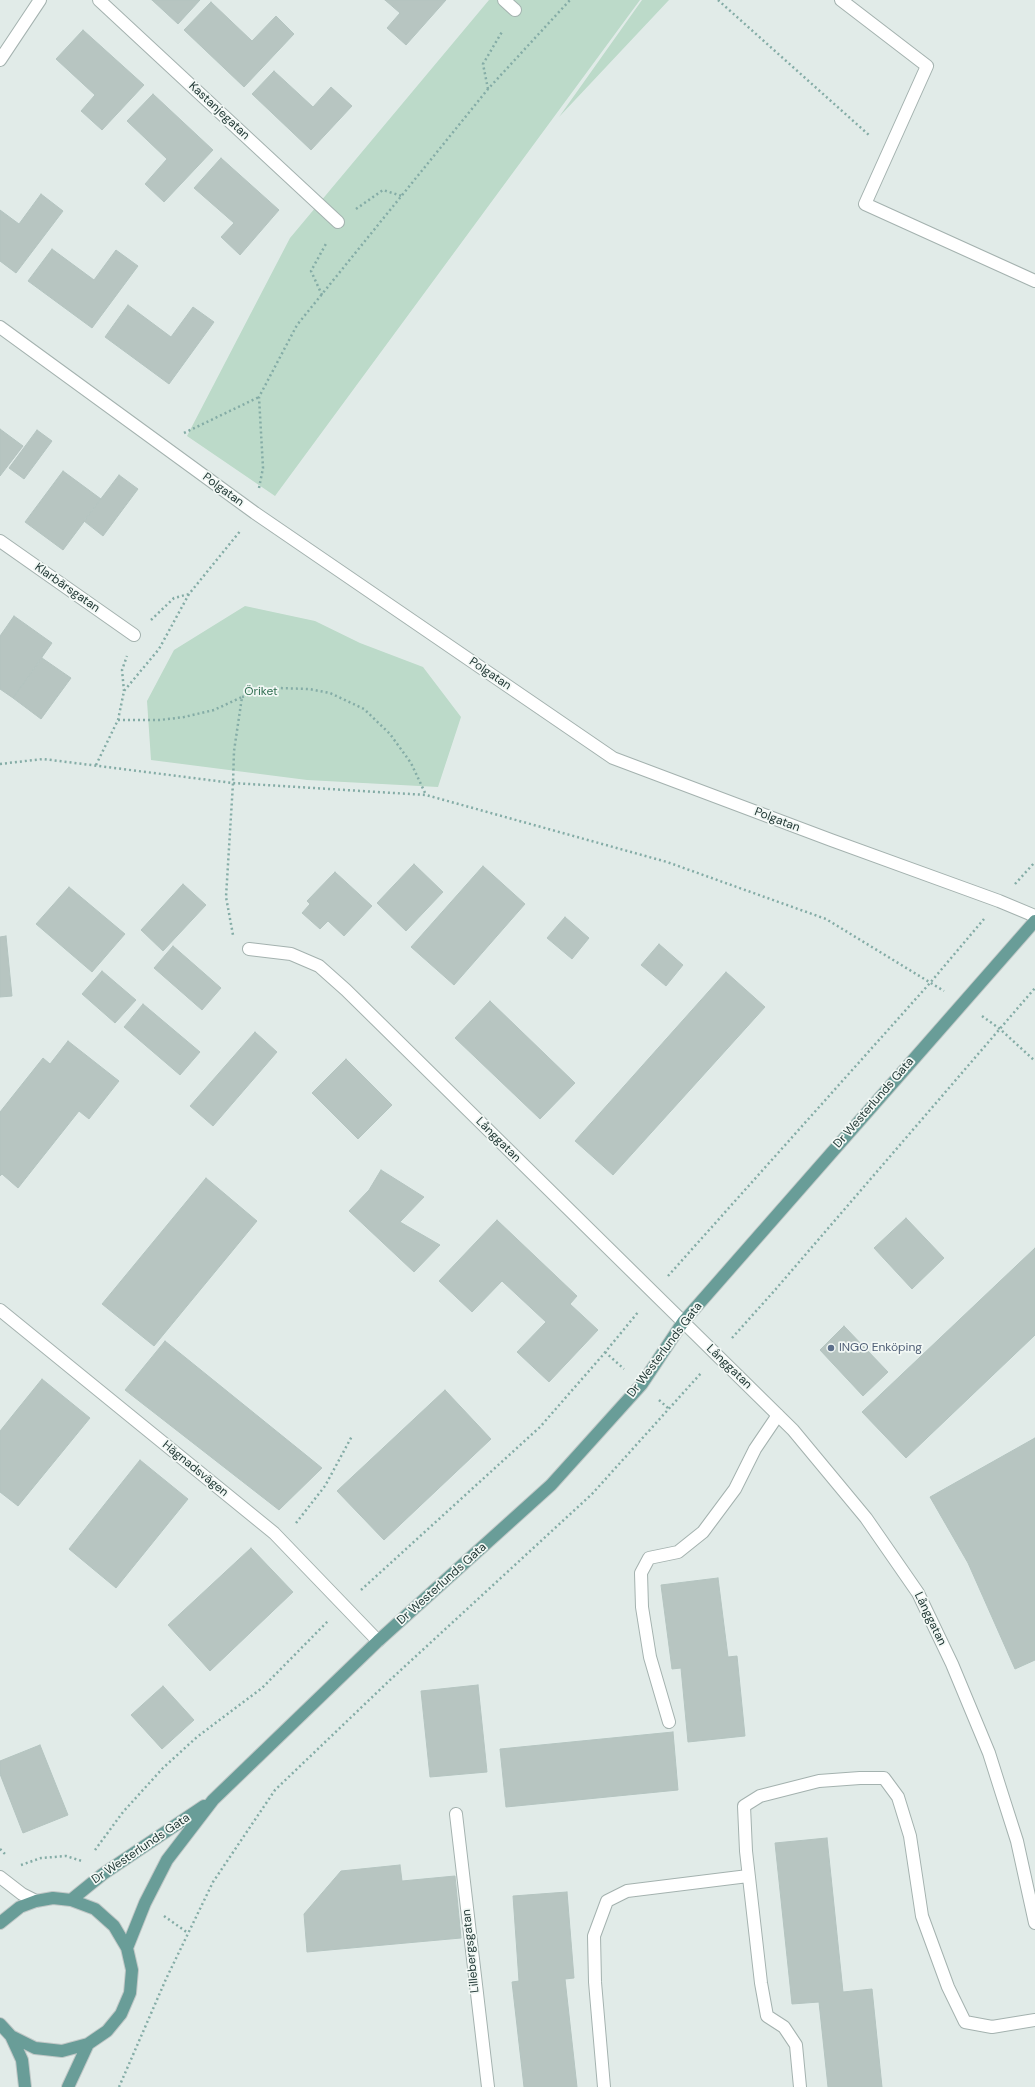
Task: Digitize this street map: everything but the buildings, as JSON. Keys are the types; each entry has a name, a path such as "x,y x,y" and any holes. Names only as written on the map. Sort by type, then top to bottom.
{"main road":[{"name":"Dr Westerlunds Gata","path":"127,1948 145,1903 167,1860 213,1800 378,1641 551,1485 642,1384 683,1322 1035,921"},
{"name":"Dr Westerlunds Gata","path":"71,1900 103,1874 213,1800"},
{"path":"0,1923 20,1907 36,1901 53,1898 71,1900 95,1909 114,1926 127,1948 132,1970 130,1993 121,2014 107,2031 88,2044 62,2051 35,2048 11,2036"},
{"path":"0,2024 11,2036 22,2060 25,2087"},
{"path":"68,2087 88,2044"}],"street":[{"path":"0,60 40,0"},
{"name":"Kastanjegatan","path":"99,0 338,222"},
{"path":"504,0 515,10"},
{"path":"841,0 927,66 865,204 1035,281"},
{"name":"Polgatan","path":"0,327 255,513 613,758 831,840 1000,901 1035,916"},
{"name":"Klarbärsgatan","path":"0,541 134,635"},
{"name":"Långgatan","path":"249,949 291,954 319,966 346,990 793,1430 866,1518 918,1593 952,1664 989,1753 1017,1841 1035,1923"},
{"name":"Hägnadsvägen","path":"0,1310 282,1541 378,1641"},
{"path":"670,1722 650,1657 642,1607 641,1573 649,1558 678,1552 703,1532 735,1489 755,1449 778,1415"},
{"path":"800,2087 796,2045 784,2027 768,2016 761,1983 748,1876 744,1806 760,1796 819,1782 860,1778 884,1778 898,1797 910,1836 922,1916 948,1987 966,2022 992,2027 1035,2020"},
{"name":"Lillebergsgatan","path":"456,1814 488,2087"},
{"path":"604,2087 595,1982 594,1936 607,1901 626,1891 748,1876"},
{"path":"0,1877 22,1894 36,1901"}],"path":[{"path":"124,691 159,649 189,594 255,513 263,468 259,397 297,325 488,89 570,0"},
{"path":"718,0 888,152"},
{"path":"488,89 483,64 515,10"},
{"path":"322,295 311,271 338,222 382,190 402,196"},
{"path":"160,445 259,397"},
{"path":"96,765 118,720 124,691 122,670 134,635 174,598 189,594"},
{"path":"118,720 160,720 184,717 214,710 242,697 278,688 308,689 330,693 364,709 390,734 411,763 426,795"},
{"path":"242,697 236,725 234,783 226,896 231,931 239,948 249,949"},
{"path":"0,764 43,759 234,783 426,795 667,862 826,919 963,1003 1000,1029 1035,1061"},
{"path":"91,1856 123,1812 163,1768 197,1737 262,1688 343,1606 540,1426 602,1356 653,1293 930,983 1035,862"},
{"path":"119,2087 166,1979 213,1882 276,1790 390,1680 592,1494 775,1290 1035,988"},
{"path":"282,1541 325,1486 352,1436"},
{"path":"16,1867 41,1858 66,1856 87,1862"}],"green space":[{"path":"489,0 640,0 275,496 187,436 290,238"},
{"path":"642,0 669,0 559,117"},
{"name":"Öriket","path":"245,606 315,621 360,643 423,667 461,717 438,787 307,780 151,760 147,701 174,650"}],"place":[{"name":"INGO Enköping","path":"831,1348"}]}
